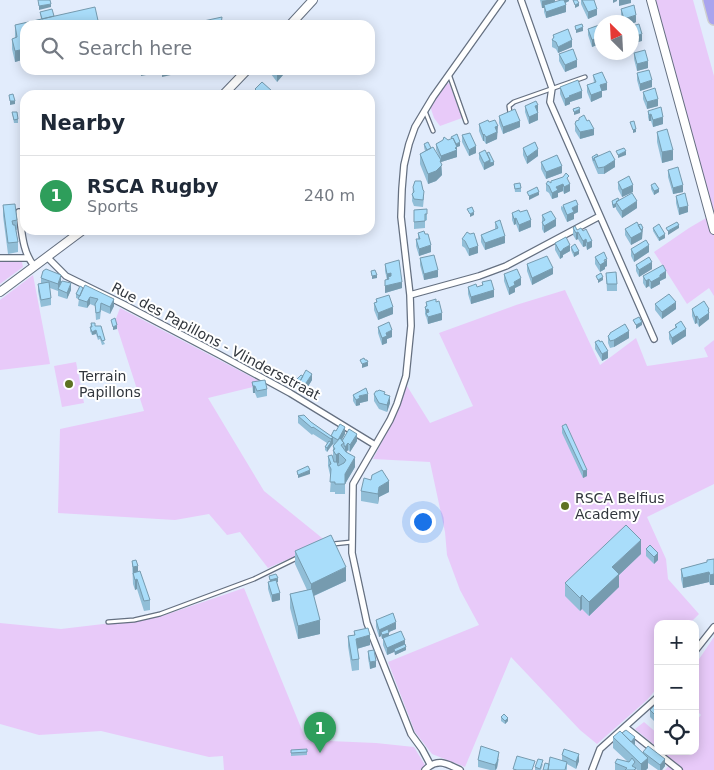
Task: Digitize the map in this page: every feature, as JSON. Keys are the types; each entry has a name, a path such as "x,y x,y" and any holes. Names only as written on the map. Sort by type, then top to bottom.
{"highway":[{"path":"709,0 714,19"}],"street":[{"path":"295,20 313,0"},
{"path":"430,764 411,734 367,623 352,553 353,484 398,404 406,376 411,326 410,295 401,217 404,165 409,144 415,127 425,110 449,73 502,0"},
{"path":"520,0 552,88 550,102 654,339"},
{"path":"652,0 714,230"},
{"path":"228,90 242,75"},
{"path":"19,212 20,218"},
{"path":"410,295 479,276 506,266 600,216"},
{"path":"23,235 28,258 34,266"},
{"path":"0,292 76,235"},
{"name":"Rue des Papillons - Vlindersstraat","path":"47,257 66,276 123,304 290,393 375,446"},
{"path":"0,258 28,258"},
{"path":"699,646 714,627"},
{"path":"592,770 600,749 654,701"},
{"path":"625,727 679,770"},
{"path":"424,770 430,764 441,762 460,770"}],"lane":[{"path":"449,73 466,122"},
{"path":"510,113 509,106 514,102 585,77"},
{"path":"425,110 433,131"},
{"path":"326,545 352,542"},
{"path":"108,622 134,620 160,614 254,579 308,554"}],"shaded area":[{"path":"654,0 693,0 714,76 714,296 709,288 687,304 654,252 713,214"},
{"path":"449,83 462,118 440,126 434,118 430,106 445,85"},
{"path":"0,260 22,262 23,267 0,284"},
{"path":"33,275 50,364 0,370 0,300"},
{"name":"RSCA Belfius Academy","path":"565,290 600,365 636,338 647,366 708,357 704,348 714,340 714,484 647,517 666,559 668,579 699,614 693,620 654,620 654,692 647,700 597,744 580,730 511,657 465,767 432,754 415,732 388,662 479,625 460,590 447,555 445,532 430,462 373,459 397,413 407,386 430,423 473,406 439,333 516,305"},
{"path":"120,308 265,384 208,398 264,491 327,542 268,568 240,532 227,535 209,514 175,520 58,513 60,429 144,411 115,321"},
{"name":"Terrain Papillons","path":"76,362 84,403 62,407 54,366"},
{"path":"244,588 306,740 376,743 414,747 425,765 420,770 224,770 223,756 209,757 101,731 39,735 0,724 0,623 61,629 137,620 162,616"},
{"path":"714,637 714,770 665,770 673,761 666,755 699,755 699,717 701,715 699,713 699,659"},
{"path":"644,722 654,731 654,745 635,729"}],"building":[{"path":"38,0 50,0 51,4 39,6"},
{"path":"564,0 566,5 546,12 544,5"},
{"path":"573,0 577,0 579,3 575,5"},
{"path":"582,0 594,0 597,9 588,12"},
{"path":"634,5 636,15 623,15 621,9"},
{"path":"95,7 98,20 37,20"},
{"path":"52,9 54,16 42,19 40,12"},
{"path":"222,17 222,20 208,20"},
{"path":"20,24 20,50 15,51 12,39 17,37 15,25"},
{"path":"582,24 583,27 576,30 575,26"},
{"path":"639,24 642,34 639,35"},
{"path":"594,27 594,39 592,40 588,29"},
{"path":"568,29 572,40 558,47 556,42 552,40 553,35"},
{"path":"573,49 577,60 565,65 559,54"},
{"path":"645,50 648,61 637,64 636,60 639,60 639,52"},
{"path":"649,70 652,80 640,84 637,73"},
{"path":"602,72 607,83 600,85 602,91 591,95 587,85 596,82 593,75"},
{"path":"578,80 582,91 565,99 560,87"},
{"path":"262,82 271,90 256,90"},
{"path":"655,88 658,99 647,102 643,92"},
{"path":"13,94 15,101 10,101 9,95"},
{"path":"536,101 538,105 535,106 538,113 529,117 525,106"},
{"path":"579,107 580,109 574,112 573,109"},
{"path":"661,107 663,117 653,120 648,111"},
{"path":"515,109 520,121 503,127 499,116"},
{"path":"12,112 17,112 18,119 14,120"},
{"path":"584,115 594,129 580,132 575,124"},
{"path":"488,120 489,122 495,120 498,126 495,127 497,132 486,137 483,135 479,124"},
{"path":"634,121 636,129 633,130 630,122"},
{"path":"667,129 673,150 662,152 657,132"},
{"path":"470,133 476,146 469,150 462,135"},
{"path":"457,134 460,142 456,144 451,137"},
{"path":"444,137 448,140 453,138 457,150 441,156 436,144 443,140"},
{"path":"428,142 431,148 427,150 424,144"},
{"path":"535,142 538,149 527,157 523,148"},
{"path":"433,147 442,165 436,171 428,174 420,154"},
{"path":"624,148 626,151 618,155 616,151"},
{"path":"485,150 490,160 484,163 479,153"},
{"path":"610,151 615,160 604,167 598,168 594,158"},
{"path":"489,152 494,162 490,163 487,153"},
{"path":"557,155 562,166 546,172 541,162"},
{"path":"678,167 683,185 673,188 668,170"},
{"path":"566,173 569,176 567,178 570,184 564,187 563,184 556,187 558,190 552,193 546,184 548,181 551,183 551,181 563,177"},
{"path":"629,176 633,185 622,190 618,182"},
{"path":"415,181 421,181 424,191 423,200 414,199 412,194"},
{"path":"520,183 521,188 515,189 514,184"},
{"path":"655,183 659,189 654,191 651,185"},
{"path":"537,187 539,192 529,196 527,192"},
{"path":"632,193 637,201 622,211 616,202"},
{"path":"685,193 688,206 679,208 676,196"},
{"path":"618,198 617,203 613,205 612,201"},
{"path":"576,200 578,205 572,208 574,212 567,215 563,205"},
{"path":"15,204 17,220 12,221 13,225 15,225 18,242 8,243 3,205"},
{"path":"472,207 474,212 470,214 467,209"},
{"path":"427,209 425,221 414,222 414,210"},
{"path":"519,210 520,212 527,210 531,220 519,225 512,213"},
{"path":"551,211 556,219 544,226 542,222 545,220 542,215"},
{"path":"500,220 505,236 485,243 481,235 498,228 495,222"},
{"path":"637,222 642,232 631,238 625,229"},
{"path":"677,222 679,225 668,231 666,228"},
{"path":"659,224 665,234 659,238 653,228"},
{"path":"575,226 577,230 581,228 583,231 586,229 592,241 587,243 586,239 583,241 578,232 576,233 573,228"},
{"path":"424,231 425,234 428,234 431,245 419,249 416,239 420,239 418,233"},
{"path":"467,232 470,234 474,233 478,246 469,249 462,239"},
{"path":"566,237 570,245 560,252 555,243"},
{"path":"646,240 649,245 634,255 631,249"},
{"path":"575,244 579,251 574,253 571,247"},
{"path":"604,252 607,259 600,265 595,257"},
{"path":"434,255 438,270 424,274 420,258"},
{"path":"547,256 553,268 532,278 527,264"},
{"path":"649,257 652,262 639,270 636,265"},
{"path":"399,260 402,282 385,286 385,280 389,279 388,277 391,276 391,273 387,274 385,264"},
{"path":"663,265 666,271 660,277 651,282 649,279 646,281 643,276"},
{"path":"46,269 61,275 58,284 41,278 43,271"},
{"path":"517,269 521,278 514,282 515,285 509,288 504,274"},
{"path":"375,270 377,275 372,276 371,271"},
{"path":"616,272 617,284 607,284 606,273"},
{"path":"601,273 603,277 598,280 596,276"},
{"path":"491,280 494,290 471,297 468,287 476,284 477,287 483,285 482,282"},
{"path":"62,281 71,283 67,293 58,289"},
{"path":"49,282 51,298 41,300 38,284"},
{"path":"85,285 114,299 110,307 101,303 100,312 96,313 95,304 98,299 90,297 87,302 78,299"},
{"path":"80,286 83,288 80,296 76,294"},
{"path":"669,294 676,302 662,312 655,304"},
{"path":"389,295 393,307 378,313 374,303 377,302 376,299"},
{"path":"436,299 436,302 439,301 442,313 428,317 426,313 429,312 425,307 427,306 426,302"},
{"path":"704,301 709,309 709,313 699,320 697,316 695,317 692,309"},
{"path":"639,317 642,322 636,325 633,320"},
{"path":"115,318 117,325 113,327 111,320"},
{"path":"681,321 686,329 672,338 669,332 677,327 675,325"},
{"path":"389,322 392,330 386,333 387,336 382,338 378,327"},
{"path":"91,323 95,323 95,326 101,326 105,340 102,341 100,336 98,337 96,330 92,332"},
{"path":"625,324 629,331 610,341 608,336 610,333"},
{"path":"599,340 600,342 602,341 608,351 602,354 595,342"},
{"path":"364,358 368,362 362,364 360,360"},
{"path":"306,370 312,374 304,386 299,383"},
{"path":"301,375 303,376 299,385 294,382"},
{"path":"265,380 267,389 257,391 252,382"},
{"path":"366,388 368,394 359,396 360,398 356,400 353,395"},
{"path":"379,390 390,396 387,405 379,403 374,394"},
{"path":"304,415 331,436 340,424 345,427 338,440 333,437 331,439 312,428 298,416"},
{"path":"566,424 587,470 583,471 562,426"},
{"path":"349,429 357,434 350,445 348,443 345,447 342,441"},
{"path":"340,438 344,443 341,445 346,452 355,457 345,474 345,484 335,484 335,482 330,482 331,469 329,465 331,464 328,456 332,455 334,462 337,462 338,466 346,460 339,453 336,455 333,450 335,449 333,446"},
{"path":"329,441 331,442 327,448 325,447"},
{"path":"308,466 310,470 298,475 297,471"},
{"path":"382,470 389,481 379,487 378,494 361,491 364,478 371,480 372,475"},
{"path":"626,525 641,540 612,567 619,574 589,602 582,595 580,598 565,583"},
{"path":"331,535 346,567 311,584 295,551"},
{"path":"650,545 658,553 654,557 646,549"},
{"path":"714,559 714,574 710,575 709,572 683,578 681,569"},
{"path":"136,560 138,566 133,567 132,561"},
{"path":"140,571 150,600 144,601 137,579 135,580 133,573"},
{"path":"276,574 278,578 270,580 269,576"},
{"path":"276,580 280,593 272,595 268,582"},
{"path":"312,589 320,620 298,626 290,594"},
{"path":"393,613 396,622 379,630 376,620"},
{"path":"368,628 370,635 356,639 359,659 352,660 348,636 355,635 354,631"},
{"path":"388,629 389,633 382,635 381,632"},
{"path":"401,631 405,640 387,648 383,638"},
{"path":"405,644 406,647 395,652 394,649"},
{"path":"374,650 376,661 370,662 368,651"},
{"path":"654,706 654,714 650,710"},
{"path":"504,714 508,718 505,721 501,717"},
{"path":"626,730 635,737 631,742 622,733"},
{"path":"620,731 648,758 641,764 613,737"},
{"path":"481,746 499,752 495,765 478,760"},
{"path":"648,746 654,751 654,755 660,755 665,759 660,765 643,752"},
{"path":"307,749 307,752 291,753 291,750"},
{"path":"564,749 579,754 576,762 562,755"},
{"path":"517,756 535,761 532,770 513,769"},
{"path":"550,757 567,762 565,770 548,770"},
{"path":"632,758 635,762 632,766 636,768 634,770 625,770 627,768 615,763 617,759 629,762"},
{"path":"538,759 543,760 540,769 535,767"},
{"path":"545,763 549,764 548,770 543,770"}],"place":[{"name":"Terrain Papillons","path":"69,384"},
{"name":"RSCA Belfius Academy","path":"565,506"},
{"name":"RSCA Rugby","path":"320,753"}]}
